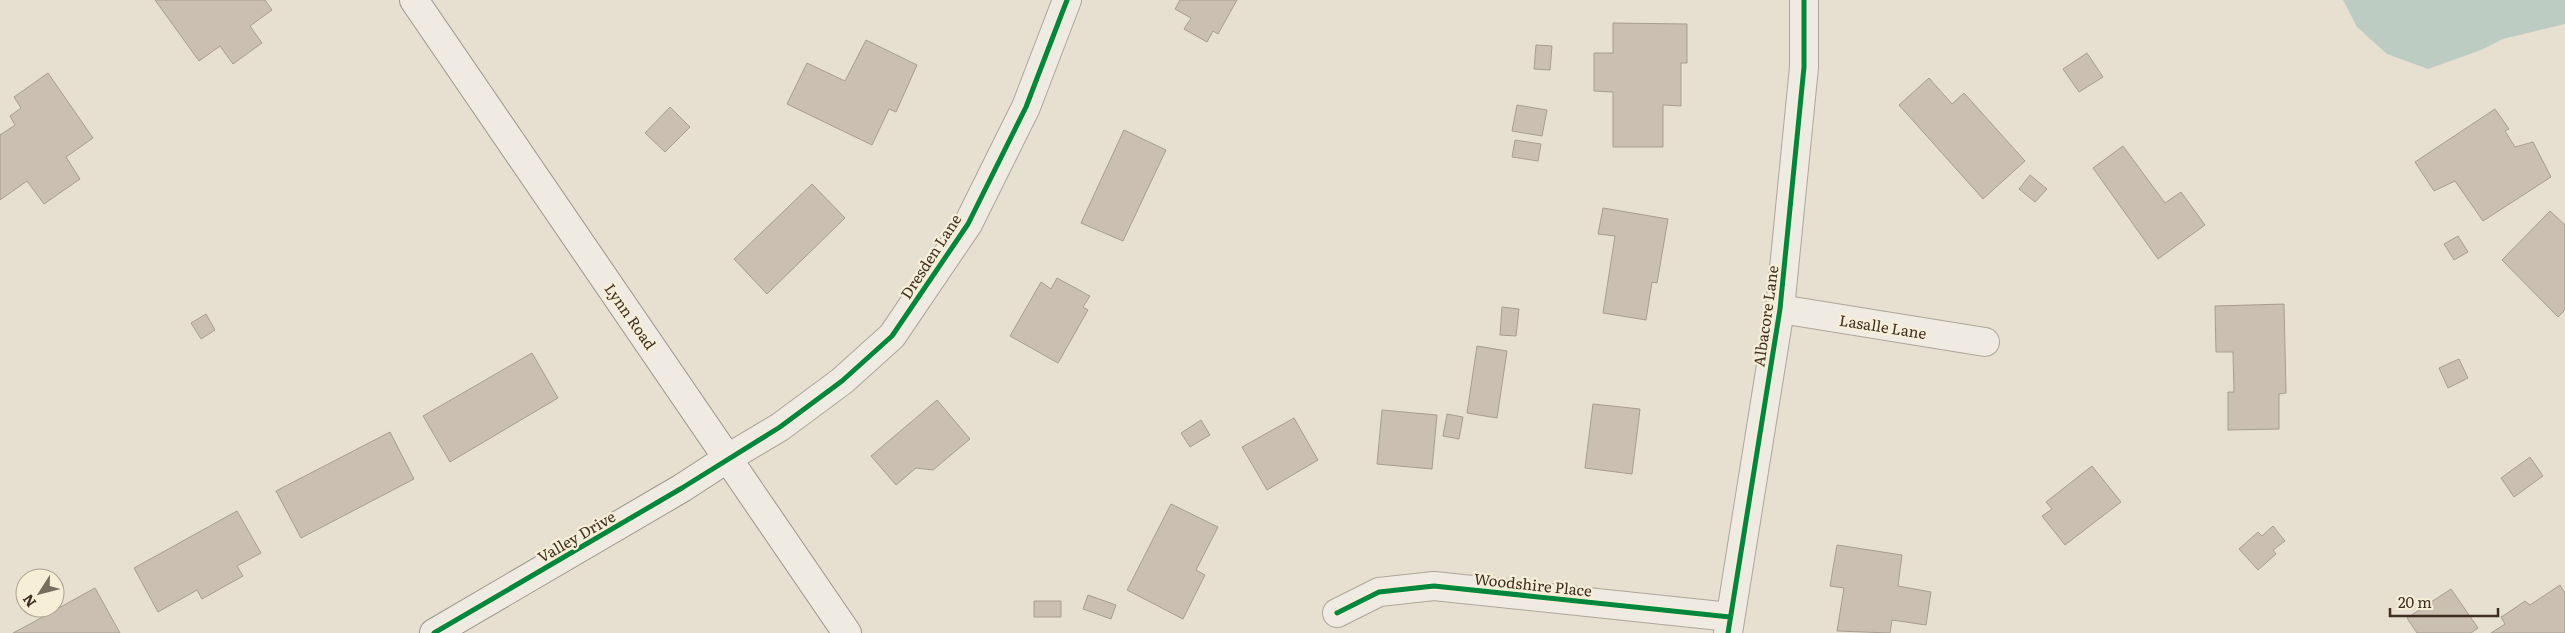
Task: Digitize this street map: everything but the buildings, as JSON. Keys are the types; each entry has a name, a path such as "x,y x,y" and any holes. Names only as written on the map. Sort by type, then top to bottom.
{"street":[{"name":"Lynn Road","path":"414,0 847,633"},
{"name":"Dresden Lane","path":"728,458 780,427 842,382 892,336 968,224 1026,107 1067,0"},
{"name":"Albacore Lane","path":"1729,625 1780,309 1804,68 1804,0"},
{"name":"Lasalle Lane","path":"1780,309 1985,342"},
{"name":"Valley Drive","path":"434,633 682,488 728,458"},
{"name":"Woodshire Place","path":"1337,612 1379,592 1434,586 1729,625"}],"shaded area":[{"path":"2343,0 2565,0 2565,24 2503,39 2481,50 2428,69 2387,54 2357,27"}],"cycle path":[{"path":"434,633 682,488 780,427 842,381 892,336 968,224 1026,107 1067,0"},
{"path":"1728,633 1780,309 1804,67 1804,0"},
{"path":"1337,613 1379,592 1434,586 1730,617"}]}
